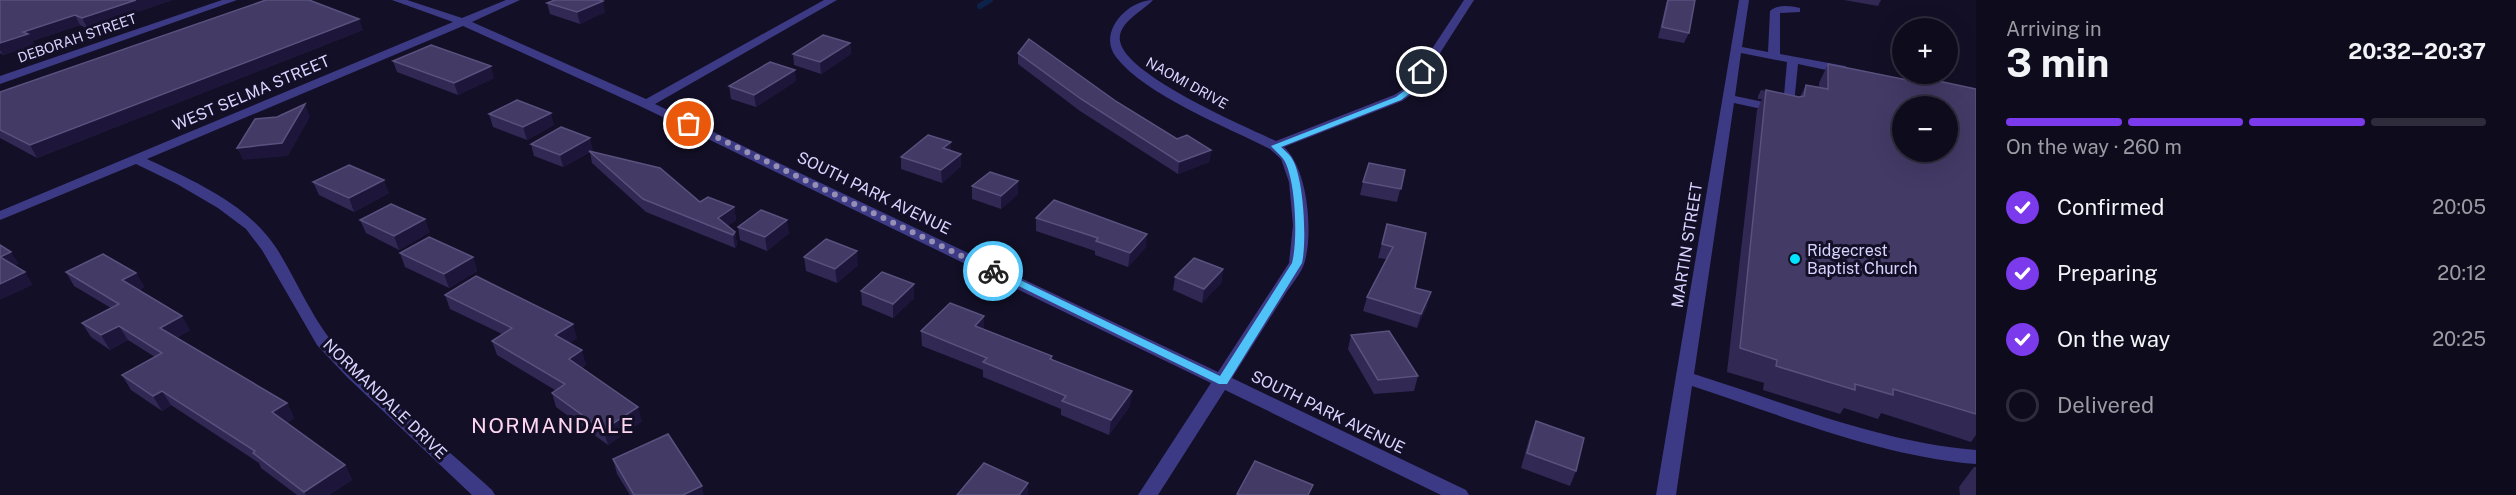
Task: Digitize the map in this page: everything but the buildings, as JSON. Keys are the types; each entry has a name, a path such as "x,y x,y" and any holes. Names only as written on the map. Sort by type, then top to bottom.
{"street":[{"name":"DEBORAH STREET","path":"0,80 232,0"},
{"name":"SOUTH PARK AVENUE","path":"397,0 462,22 646,104 1459,495"},
{"name":"WEST SELMA STREET","path":"0,216 515,0"},
{"path":"646,104 832,0"},
{"name":"NAOMI DRIVE","path":"1148,0 1120,24 1115,33 1114,43 1126,64 1154,85 1275,146"},
{"path":"1148,495 1223,382 1297,263 1300,250 1297,189 1288,159 1275,146 1398,98 1411,89 1469,0"},
{"name":"MARTIN STREET","path":"1666,495 1744,0"},
{"path":"1774,56 1775,11 1796,10"},
{"path":"1736,49 1862,74"},
{"path":"1728,98 1788,111 1793,60"},
{"name":"NORMANDALE DRIVE","path":"136,159 215,200 251,226 269,249 323,341 353,373 485,495"},
{"path":"1685,377 1877,439 1940,454 1976,457"}],"waterway":[{"path":"980,6 990,0"}],"way so far":[{"path":"689,124 993,271"}],"place":[{"name":"Ridgecrest Baptist Church","path":"1795,259"}],"district":[{"name":"NORMANDALE","path":"553,425"}],"route":[{"path":"993,271 1223,382 1297,263 1300,250 1297,189 1288,159 1275,146 1398,98 1411,89 1422,72"}]}
